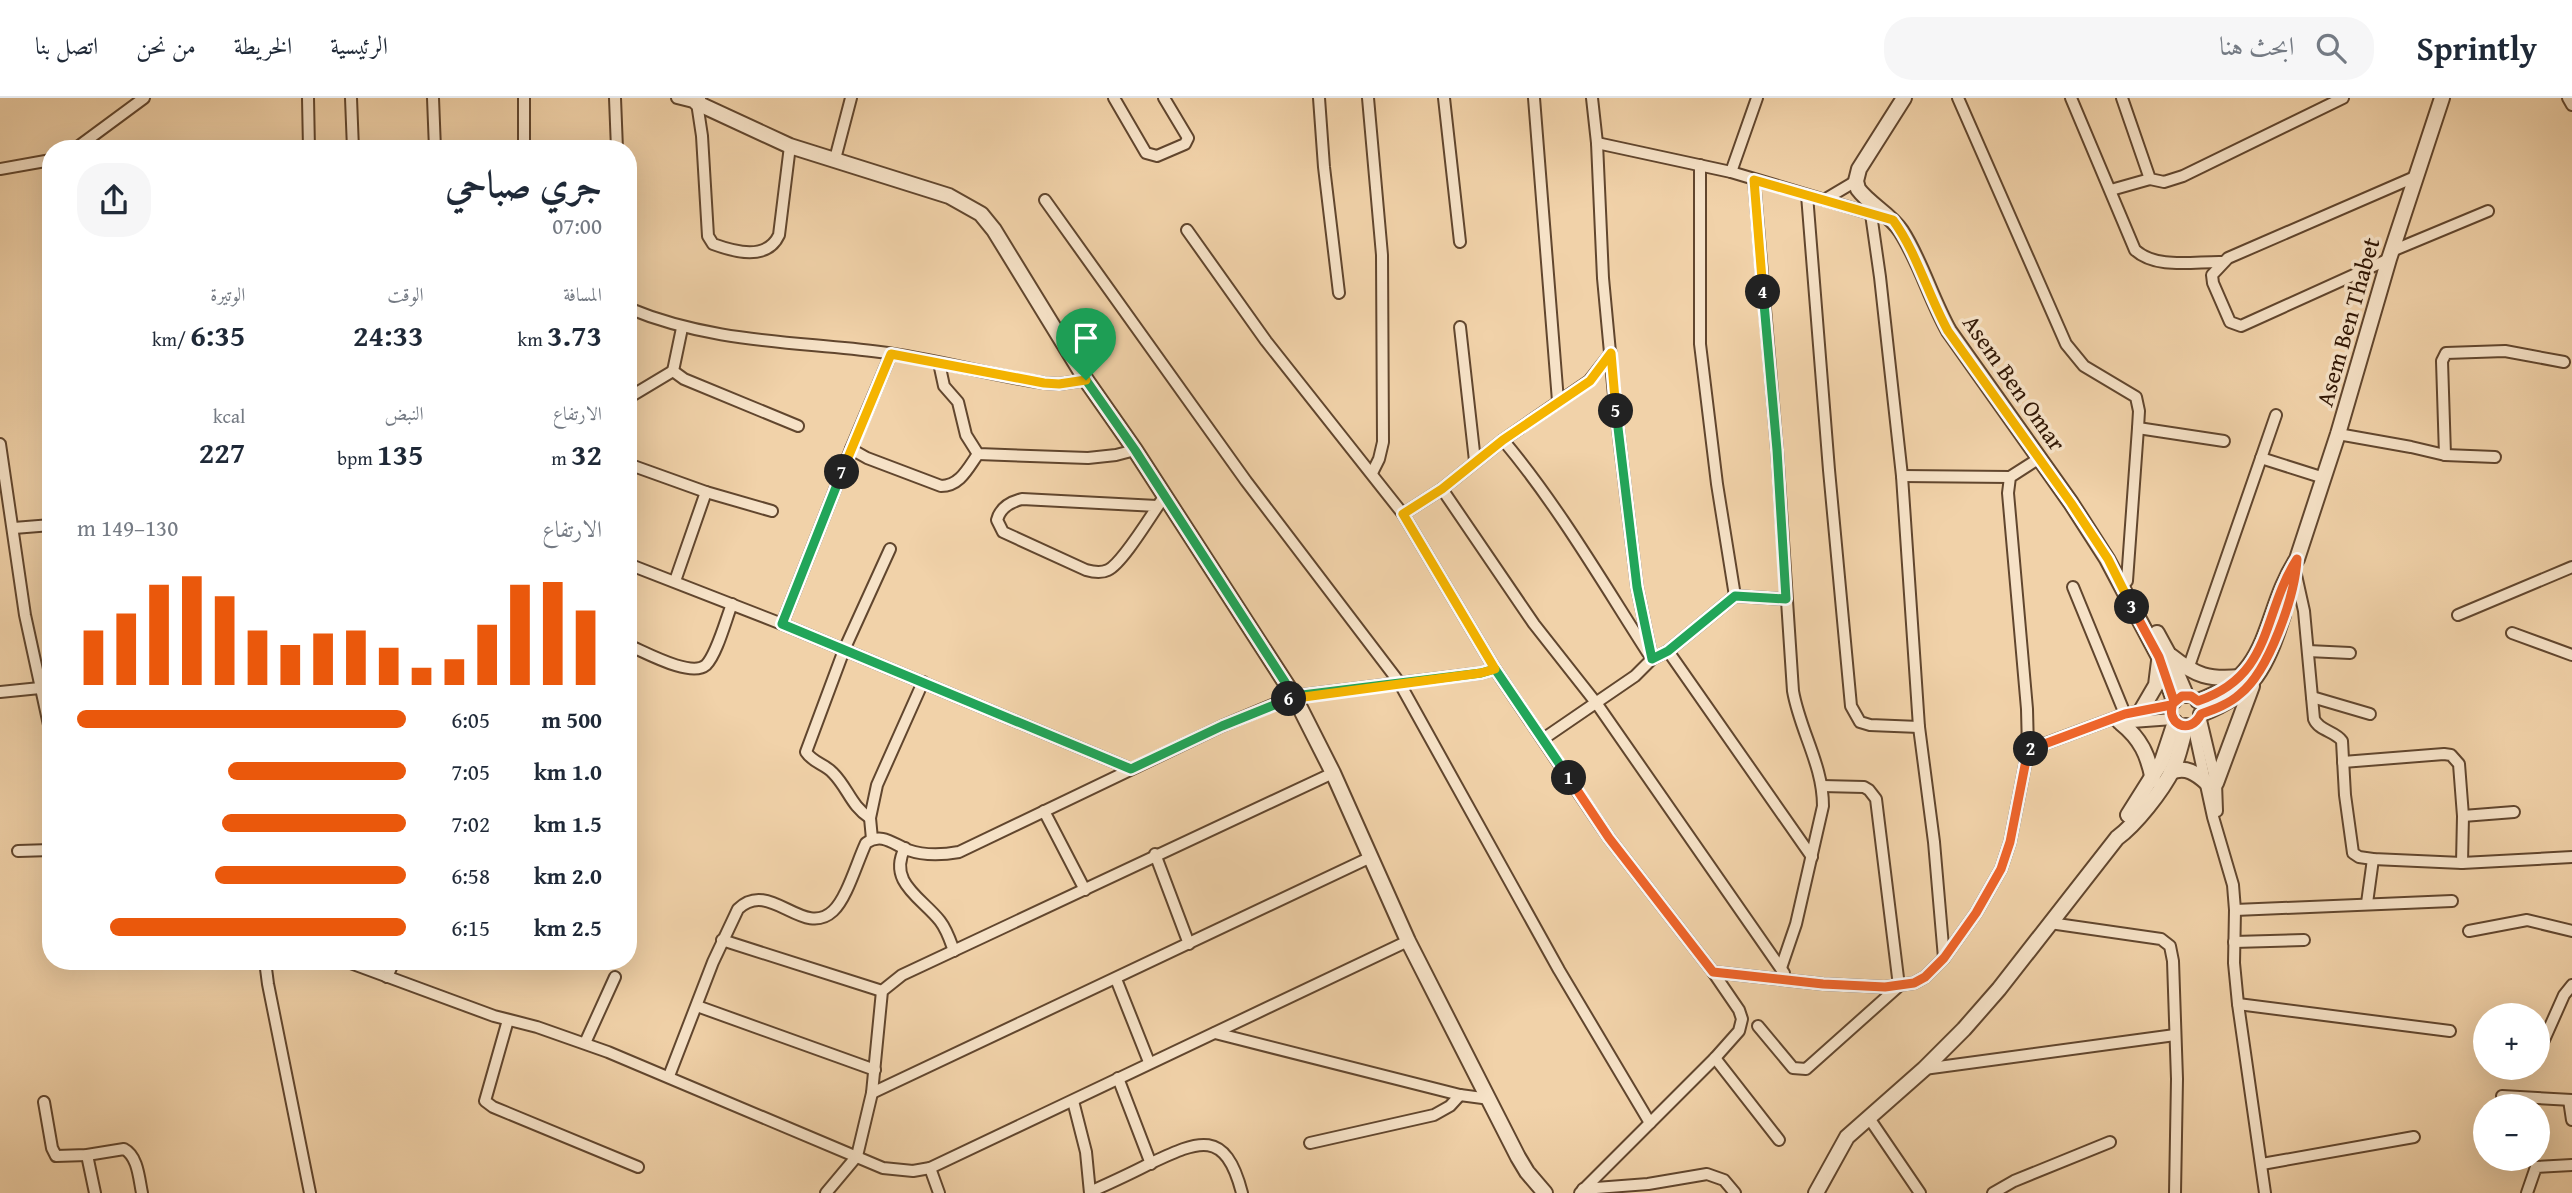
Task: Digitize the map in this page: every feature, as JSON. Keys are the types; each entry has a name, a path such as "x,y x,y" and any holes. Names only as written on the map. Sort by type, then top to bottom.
{"street":[{"path":"87,140 144,98"},
{"path":"309,98 309,140"},
{"path":"351,98 353,140"},
{"path":"433,98 435,140"},
{"path":"524,98 524,140"},
{"path":"615,98 617,140"},
{"path":"677,98 697,101 790,146 949,196 981,214 1006,249 1086,380 1135,450 1161,502 1294,696 1333,773 1408,942 1518,1157 1545,1193"},
{"path":"835,159 851,98"},
{"path":"1114,98 1146,153 1157,156 1185,144 1188,138 1164,98"},
{"path":"1319,98 1339,293"},
{"path":"1367,98 1382,255 1382,442 1379,459 1372,472"},
{"path":"1444,98 1460,242"},
{"path":"1534,98 1558,401"},
{"path":"1592,98 1597,143 1603,278 1614,395 1637,587 1652,659"},
{"path":"1731,172 1757,98"},
{"path":"1824,200 1856,181 1860,169 1904,98"},
{"path":"1958,98 2066,344 2084,366 2136,397 2138,428 2124,584"},
{"path":"2071,98 2135,250 2140,255 2169,263 2223,262 2417,176"},
{"path":"2122,98 2150,179"},
{"path":"2111,190 2150,179 2164,182 2173,180 2343,98"},
{"name":"Asem Ben Thabet","path":"2297,559 2339,434 2390,255 2442,98"},
{"path":"2568,98 2572,105"},
{"path":"697,101 702,136 708,236 713,244 742,252 758,252 773,246 779,235 790,146"},
{"path":"1597,143 1731,172 1893,220"},
{"path":"0,169 42,162"},
{"path":"1700,165 1700,344 1717,484 1735,596"},
{"path":"1754,180 1796,705 1822,786 1823,806 1796,924 1781,968"},
{"name":"Asem Ben Omar","path":"1856,181 1860,192 1893,220 1908,244 1948,331 2071,503 2124,584 2164,656 2186,712"},
{"path":"1807,195 1851,706 1860,722 1870,725 1919,727"},
{"path":"1045,200 1246,481 1399,682 1553,959 1650,1123"},
{"path":"2223,262 2212,275 2213,283 2230,322 2241,326 2488,211"},
{"path":"1871,214 1881,277 1902,476 1919,727 1934,842 1944,958"},
{"path":"1187,230 1266,341 1403,514 1495,669 1609,838 1713,972 1739,1010 1742,1019 1740,1031 1582,1191"},
{"path":"637,311 682,328 799,346 891,354 1044,383 1086,380"},
{"path":"1460,327 1475,461"},
{"path":"637,393 673,371 682,328"},
{"path":"2445,456 2442,361 2446,353 2505,351 2564,362"},
{"path":"1403,514 1442,489 1503,440 1590,381 1611,353"},
{"path":"782,624 891,354"},
{"path":"939,363 944,386 958,402 966,435 978,454"},
{"path":"673,371 684,379 798,426"},
{"path":"2188,669 2276,415"},
{"path":"2138,428 2224,441"},
{"path":"2339,434 2445,456 2495,457"},
{"path":"1503,440 1589,561 1652,659"},
{"path":"0,444 25,615 42,696"},
{"path":"851,449 867,458 941,486 948,486 960,479 978,454"},
{"path":"978,454 1088,458 1135,450"},
{"path":"2261,458 2324,478"},
{"path":"1902,476 2010,477 2038,459"},
{"path":"637,467 706,492 772,511"},
{"path":"1713,972 1835,985 1899,986 1914,983 1925,977 1944,958 1976,913 2006,858 2028,750 2027,709 2009,520 2010,477"},
{"path":"1442,489 1534,624 1597,704 1788,980"},
{"path":"675,581 706,492"},
{"path":"1022,499 1161,502 1122,557 1107,570 1100,572 1086,570 1003,533 997,520 1005,507 1022,499"},
{"path":"13,528 42,525"},
{"path":"870,818 852,803 836,776 827,767 810,759 806,752 844,650 890,549"},
{"path":"2028,750 2105,723 2186,712 2248,678 2276,637 2296,575 2297,559"},
{"path":"2211,783 2248,678 2297,559"},
{"path":"637,567 782,624 1131,769"},
{"path":"2458,615 2572,567"},
{"path":"2296,575 2304,611 2315,721 2341,738 2351,849 2360,858 2462,863 2572,858"},
{"path":"2073,587 2123,719 2143,746 2152,780"},
{"path":"1544,739 1635,676 1652,659 1668,651 1735,596 1786,599"},
{"path":"637,649 691,670 698,669 711,658 732,604"},
{"path":"2512,633 2572,655"},
{"path":"1668,651 1812,857"},
{"path":"2308,651 2350,653"},
{"path":"2142,709 2156,685 2164,656 2212,679 2248,678"},
{"path":"669,1076 722,940 738,909 752,899 761,898 815,919 829,914 846,889 866,843 872,839 888,840 905,848 940,856 959,852 1222,726 1294,696 1481,673 1495,669"},
{"path":"872,839 870,818 877,785 922,682"},
{"path":"0,692 40,688"},
{"path":"2312,696 2370,714"},
{"path":"2123,719 2142,709 2186,712"},
{"path":"1816,1193 1847,1137 1924,1069 1999,989 2117,838 2143,811 2171,772 2186,712"},
{"path":"2117,838 2122,824 2152,780 2186,712"},
{"path":"2186,712 2211,783 2217,824 2233,885 2238,1004 2265,1193"},
{"path":"2343,762 2451,755 2459,764 2463,816 2462,863"},
{"path":"2171,772 2185,769 2211,783"},
{"path":"826,1193 857,1156 872,1093 882,991 902,975 1086,890 1155,854 1333,773"},
{"path":"1822,786 1864,787 1876,799 1899,986"},
{"path":"1044,811 1086,890"},
{"path":"2463,816 2514,812"},
{"path":"905,848 899,864 904,880 916,897 942,923 954,951"},
{"path":"18,851 42,850"},
{"path":"1155,854 1189,944"},
{"path":"872,1093 1371,857"},
{"path":"2367,903 2373,859"},
{"path":"2235,910 2452,901"},
{"path":"2469,931 2527,920 2572,931"},
{"path":"2050,923 2161,939 2167,942 2172,951 2177,1079 2175,1193"},
{"path":"722,940 882,991"},
{"path":"2234,942 2304,940"},
{"path":"369,970 508,1020 585,1043 883,1168 898,1171 930,1168 1149,1062 1408,942"},
{"path":"266,970 310,1193"},
{"path":"387,977 390,970"},
{"path":"585,1043 615,977"},
{"path":"1116,979 1149,1062"},
{"path":"2550,1026 2564,995 2572,985"},
{"path":"1758,1026 1793,1068 1806,1069 1899,986"},
{"path":"2238,1004 2450,1031"},
{"path":"696,1006 875,1070"},
{"path":"508,1020 485,1101 493,1107 638,1167"},
{"path":"1215,1033 1460,1095 1490,1099"},
{"path":"1924,1069 2175,1035"},
{"path":"1715,1058 1779,1140"},
{"path":"1118,1078 1151,1164"},
{"path":"1310,1143 1434,1115 1450,1106 1460,1095"},
{"path":"2550,1099 2570,1100 2572,1120"},
{"path":"1073,1101 1086,1152 1090,1192 1184,1147 1203,1144 1225,1154 1237,1174 1242,1193"},
{"path":"44,1102 52,1148 56,1156 87,1155 124,1149 129,1151 133,1156 142,1193"},
{"path":"1869,1118 1920,1193"},
{"path":"2262,1164 2414,1137"},
{"path":"1993,1193 2014,1181 2110,1142"},
{"path":"87,1155 95,1193"},
{"path":"2527,1193 2536,1167 2572,1165"},
{"path":"930,1168 939,1193"},
{"path":"1582,1191 1707,1174 1724,1180 1735,1193"}],"route":[{"path":"1086,380 1044,383 891,354 782,624 1131,769 1294,696 1399,682 1455,676 1481,673 1486,672 1495,669 1403,514 1442,489 1503,440 1590,381 1611,353 1637,587 1652,659 1668,651 1735,596 1786,599 1777,450 1754,180 1893,220 1908,244 1948,331 2108,559 2120,587 2159,657 2174,701 2171,705 2171,715 2178,724 2193,725 2201,714 2224,705 2255,680 2276,637 2296,575 2297,559 2261,647 2240,677 2220,694 2198,701 2191,696 2182,696 2171,705 2125,714 2028,750 2006,858 1976,913 1944,958 1925,977 1914,983 1885,987 1823,984 1713,972 1609,838 1495,669 1481,673 1294,696 1135,450 1086,380"}]}
